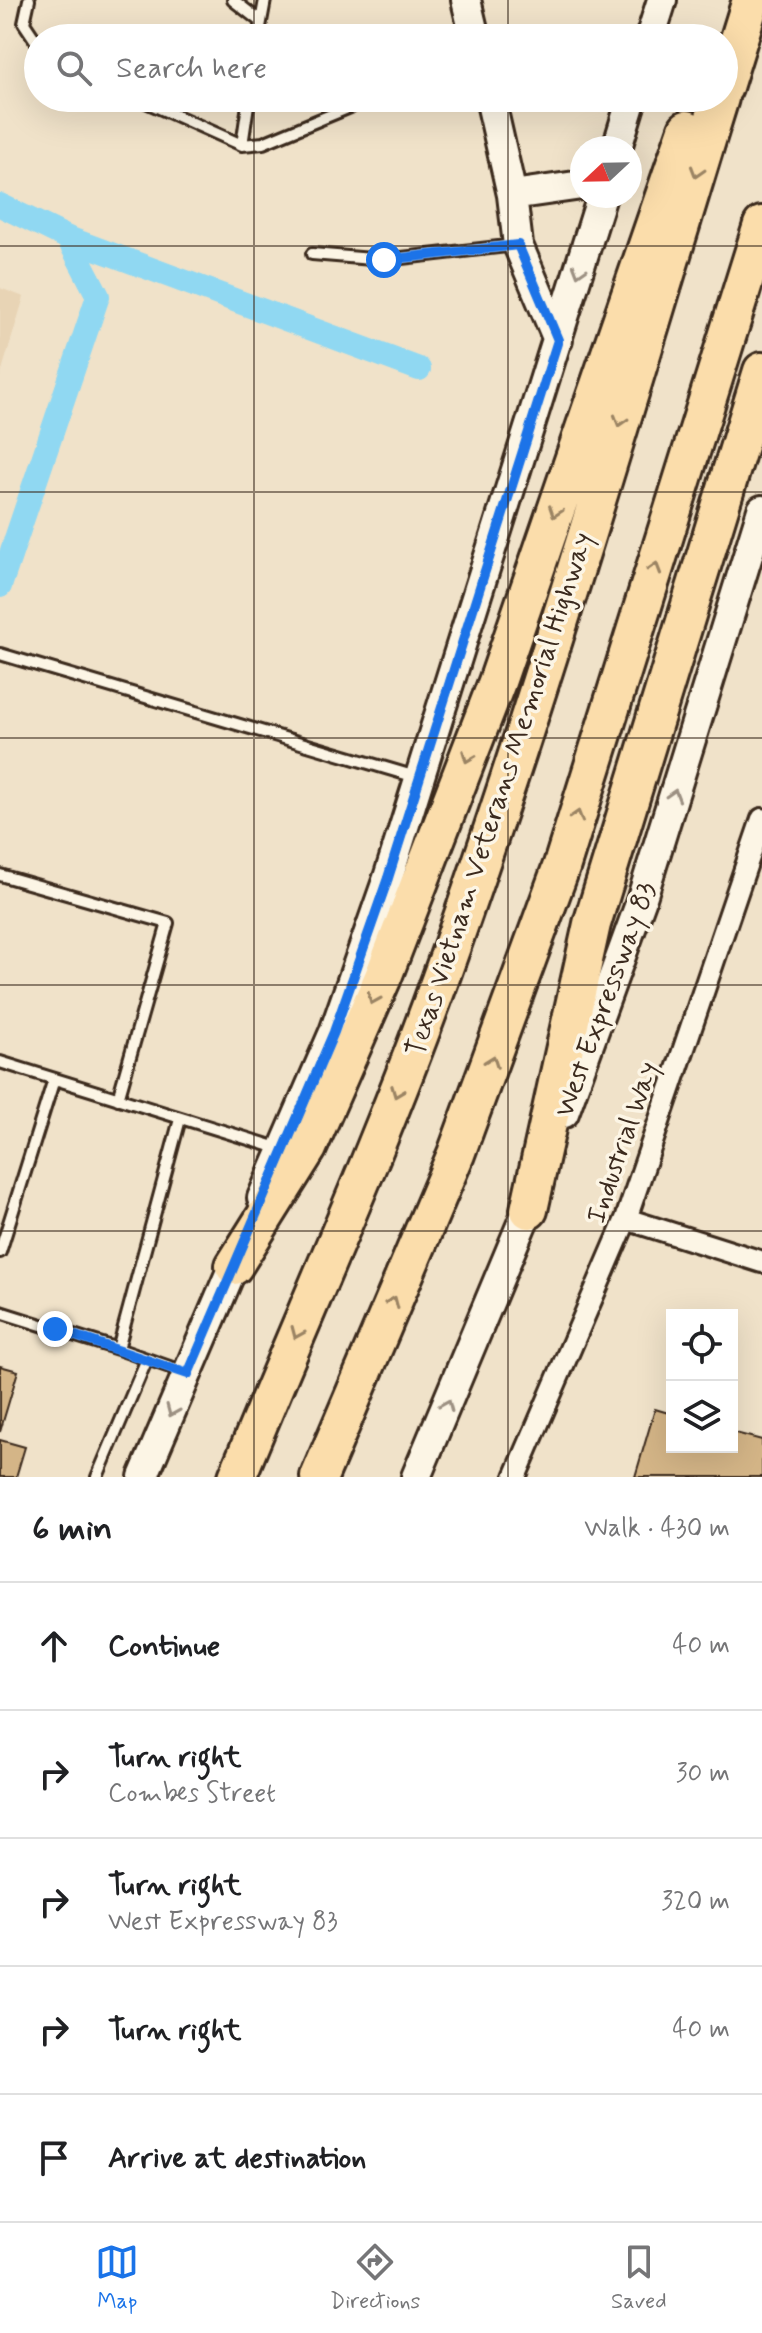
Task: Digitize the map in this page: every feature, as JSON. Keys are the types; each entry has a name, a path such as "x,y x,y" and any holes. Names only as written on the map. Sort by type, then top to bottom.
{"highway":[{"name":"Texas Vietnam Veterans Memorial Highway","path":"738,40 751,0"},
{"path":"234,1266 308,1148 383,977 497,682 686,130 695,112"},
{"name":"Texas Vietnam Veterans Memorial Highway","path":"237,1477 373,1154 458,927 553,638 715,112"},
{"path":"319,1477 456,1154 551,895 762,225"},
{"path":"529,1210 592,924 762,371"}],"main road":[{"path":"466,0 472,24"},
{"path":"654,24 662,0"},
{"path":"493,112 512,195 518,245 558,340"},
{"path":"621,136 628,112"},
{"path":"512,195 570,187"},
{"path":"143,1477 334,1032 421,778 598,208"},
{"name":"West Expressway 83","path":"416,1477 529,1210 641,901 754,569 762,510"}],"street":[{"name":"Industrial Way","path":"515,1477 626,1219 762,819"},
{"path":"626,1219 762,1262"}],"lane":[{"path":"25,24 29,0"},
{"path":"233,0 260,21"},
{"path":"260,24 265,0"},
{"path":"168,112 242,145 263,143 338,112"},
{"path":"242,145 247,112"},
{"path":"312,254 384,260 518,245"},
{"path":"0,654 421,778"},
{"path":"0,875 168,923 118,1099"},
{"path":"0,1062 283,1149"},
{"path":"0,1252 54,1079"},
{"path":"118,1349 180,1119"},
{"path":"0,1312 188,1374"},
{"path":"97,1477 147,1359"}],"shaded area":[{"path":"0,288 24,297 0,377"}],"building":[{"path":"0,1366 18,1371 0,1432"},
{"path":"655,1409 666,1412 666,1453 738,1453 738,1434 762,1440 762,1477 635,1477"},
{"path":"0,1440 25,1447 16,1477 0,1477"}],"waterway":[{"path":"0,205 68,238 419,369"},
{"path":"0,586 98,296 68,238"}],"route":[{"path":"55,1329 188,1374 334,1032 421,778 558,340 518,245 384,260"}]}
